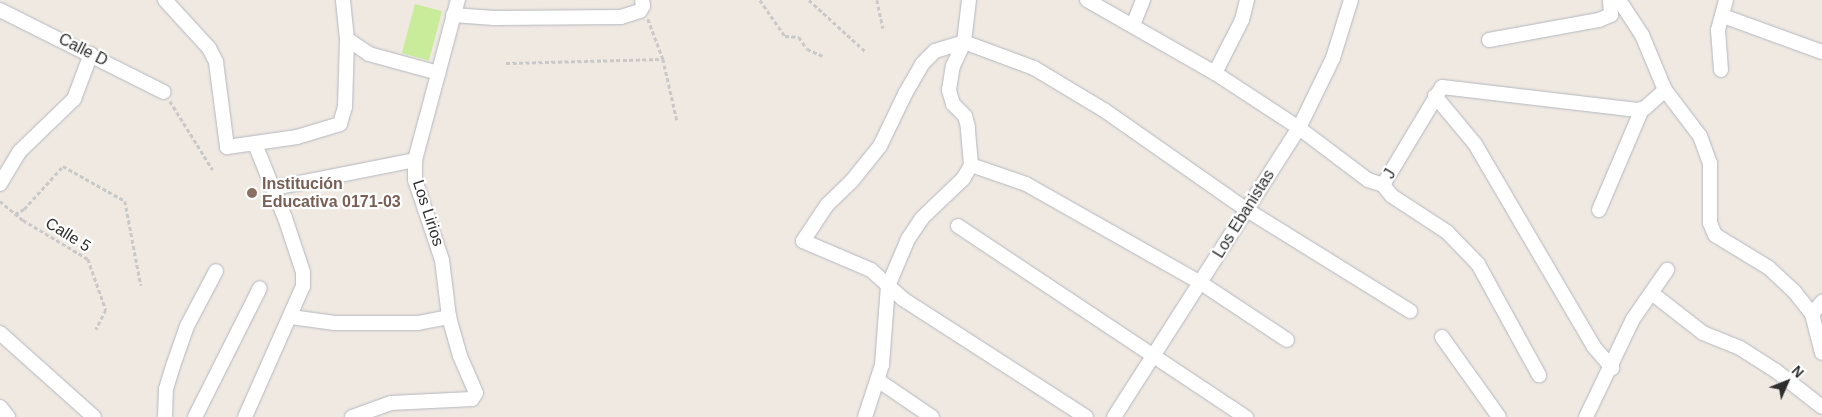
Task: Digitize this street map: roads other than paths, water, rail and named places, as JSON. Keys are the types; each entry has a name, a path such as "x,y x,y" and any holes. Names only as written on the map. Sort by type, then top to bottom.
{"street":[{"path":"165,0 209,48 216,62 227,147 255,144 340,124 345,107 347,38 343,0"},
{"name":"Los Lirios","path":"352,417 391,403 472,399 475,396 449,317 442,260 415,180 415,160 458,0"},
{"path":"865,417 879,381 885,345 884,316 888,286 908,239 922,218 963,179 971,165 968,127 964,116 953,104 949,90 953,66 964,42 969,0"},
{"name":"J","path":"1087,0 1215,74 1299,128 1368,180 1383,185 1435,96"},
{"path":"1133,25 1143,0"},
{"path":"1215,74 1242,20 1247,0"},
{"name":"Los Ebanistas","path":"1114,417 1299,128 1333,58 1351,0"},
{"path":"1489,40 1599,20 1611,15 1610,0"},
{"path":"1619,0 1642,35 1665,90 1700,136 1710,163 1710,222 1715,235 1769,268 1812,314 1822,353"},
{"path":"1721,70 1718,30 1726,0"},
{"path":"453,15 494,18 621,17 634,14 642,3"},
{"name":"Calle D","path":"0,11 91,54 164,92"},
{"path":"1723,16 1822,52"},
{"path":"347,38 369,54 438,73"},
{"path":"1086,417 888,286 871,270 803,242 827,205 851,182 880,146 922,64 935,51 964,42 1034,68 1104,110 1247,210 1410,311"},
{"path":"0,184 19,152 74,99 91,54"},
{"path":"1612,368 1594,347 1475,144 1435,96 1438,90 1448,87 1642,109"},
{"path":"1599,210 1642,109 1665,90"},
{"path":"245,417 291,317 303,286 303,272 274,188 255,144"},
{"path":"274,188 415,160"},
{"path":"971,165 1026,184 1201,283 1287,340"},
{"path":"1383,185 1392,196 1446,232 1478,264 1539,374"},
{"path":"958,226 1246,417"},
{"path":"1586,417 1612,368 1633,319 1667,270"},
{"path":"165,417 166,389 173,366 188,326 216,272"},
{"path":"195,417 260,288"},
{"path":"1652,294 1703,333 1740,348 1776,371 1822,407"},
{"path":"1812,314 1822,302"},
{"path":"291,317 336,323 418,323 449,317"},
{"path":"0,333 94,417"},
{"path":"1442,337 1499,417"},
{"path":"879,381 932,417"},
{"path":"0,407 8,417"}],"place":[{"name":"Institución Educativa 0171-03","path":"252,193"}]}
